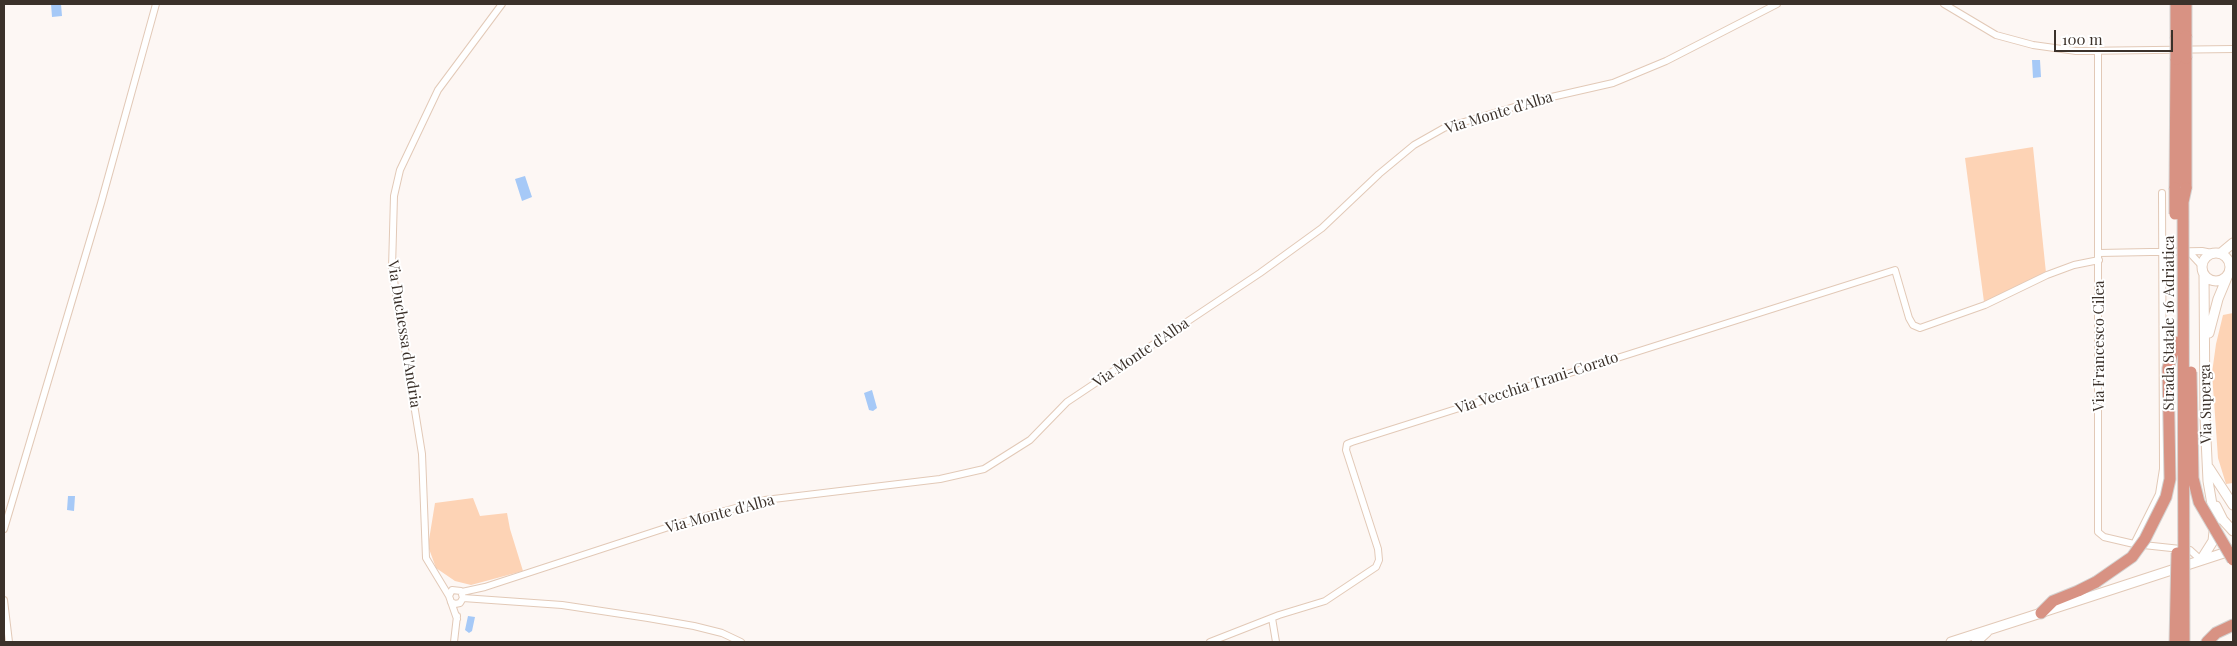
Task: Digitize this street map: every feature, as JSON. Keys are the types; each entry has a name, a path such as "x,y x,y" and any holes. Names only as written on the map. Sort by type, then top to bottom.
{"highway":[{"name":"Strada Statale 16 Adriatica","path":"2175,642 2176,342 2181,188 2181,36 2176,4"},
{"name":"Strada Statale 16 Adriatica","path":"2181,36 2186,4"},
{"name":"Strada Statale 16 Adriatica","path":"2181,188 2183,202 2184,642"},
{"path":"2181,188 2188,202 2188,321 2192,398 2193,478 2199,502 2233,560"},
{"path":"2041,613 2053,601 2096,582 2132,557 2145,539 2166,497 2170,480 2168,368 2176,342"},
{"path":"2207,642 2216,633 2233,625"}],"street":[{"path":"4,530 98,212 156,4"},
{"name":"Via Duchessa d'Andria","path":"456,619 450,599 426,558 422,454 392,268 394,196 400,170 438,90 502,4"},
{"name":"Via Monte d'Alba","path":"462,598 485,587 684,522 765,500 940,480 984,469 1030,440 1067,402 1260,273 1314,233 1378,174 1422,141 1444,128 1534,101 1613,83 1666,61 1777,4"},
{"path":"1944,4 1996,35 2034,45 2076,51 2233,49"},
{"name":"Via Francesco Cilea","path":"2098,50 2098,532 2104,537 2134,544 2190,550 2201,560"},
{"path":"2134,544 2159,494 2163,469 2162,193"},
{"path":"2099,257 2225,249"},
{"path":"2189,252 2211,280 2216,281 2225,278 2230,269 2225,249"},
{"path":"2203,270 2205,258 2225,249"},
{"name":"Via Vecchia Trani-Corato","path":"1210,642 1272,618 1325,601 1376,567 1379,560 1378,549 1346,450 1348,444 1352,442 1895,270 1909,318 1913,325 1920,328 1985,305 2047,275 2099,257"},
{"name":"Via Superga","path":"2206,343 2218,299 2230,269"},
{"name":"Via Superga","path":"2201,560 2213,541 2215,522 2208,466 2203,270"},
{"name":"Via Superga","path":"2208,466 2233,505"},
{"name":"Via Superga","path":"2212,497 2223,520 2233,531"},
{"path":"1951,642 2233,550"},
{"path":"433,572 462,598 493,602 562,605 648,618 694,626 741,642"},
{"path":"485,587 493,602"},
{"path":"454,589 450,591 450,599 455,604 462,598"},
{"name":"Via Duchessa d'Andria","path":"454,642 456,619 462,598"},
{"path":"4,600 9,642"},
{"path":"1272,618 1276,642"},
{"path":"1976,642 1991,628"}],"shaded area":[{"path":"2033,147 2046,273 1984,302 1965,158"},
{"path":"2233,313 2233,483 2226,484 2218,458 2212,373 2223,315"},
{"path":"473,498 480,516 507,513 523,571 471,585 455,581 436,568 428,546 435,503"}],"water":[{"path":"51,4 61,4 62,16 52,17"},
{"path":"2032,60 2040,60 2041,77 2033,78"},
{"path":"525,176 532,197 522,201 515,179"},
{"path":"872,390 877,408 873,411 869,410 864,393"},
{"path":"68,496 75,496 74,511 67,510"},
{"path":"468,616 475,617 472,631 469,633 465,630"}]}
